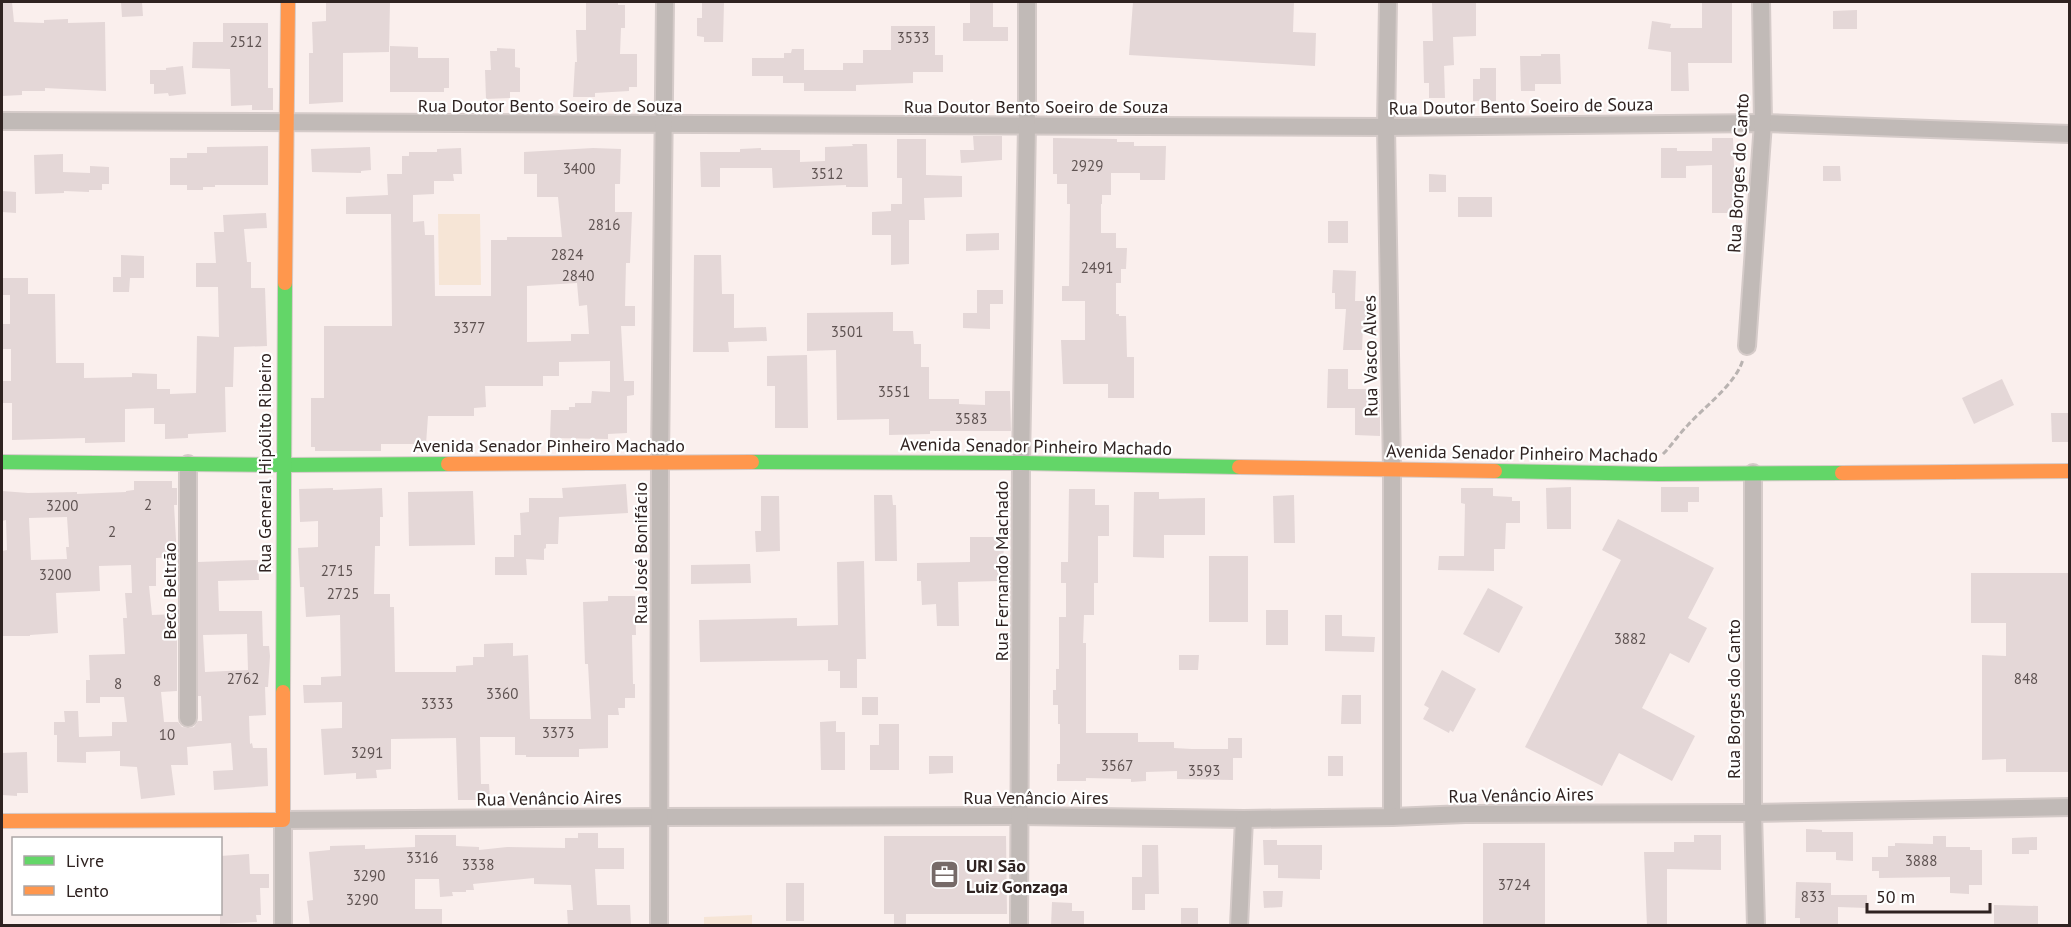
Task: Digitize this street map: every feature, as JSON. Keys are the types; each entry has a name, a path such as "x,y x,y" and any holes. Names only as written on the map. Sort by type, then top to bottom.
{"main road":[{"name":"Rua General Hipólito Ribeiro","path":"283,820 283,465 288,2"},
{"name":"Avenida Senador Pinheiro Machado","path":"2,462 283,465 660,462 1021,464 1644,474 2070,471"},
{"name":"Rua Venâncio Aires","path":"2,821 283,820"}],"street":[{"name":"Rua José Bonifácio","path":"659,926 660,462 665,2"},
{"name":"Rua Fernando Machado","path":"1019,926 1021,464 1027,2"},
{"name":"Rua Vasco Alves","path":"1388,2 1386,127 1392,469 1392,818"},
{"name":"Rua Borges do Canto","path":"1747,346 1763,123 1761,2"},
{"name":"Rua Doutor Bento Soeiro de Souza","path":"2,121 1386,127 1763,123 2070,135"},
{"name":"Beco Beltrão","path":"188,464 188,718"},
{"name":"Rua Borges do Canto","path":"1753,473 1753,813 1756,926"},
{"name":"Rua Venâncio Aires","path":"283,820 1020,816 1392,818 1465,814 1753,813 2070,807"},
{"path":"1239,926 1244,819"},
{"name":"Rua General Hipólito Ribeiro","path":"283,820 283,926"}],"path":[{"path":"1644,474 1728,384 1742,364 1747,346"}],"shaded area":[{"path":"438,214 480,214 481,285 439,285"},
{"path":"752,915 752,925 704,925 704,917"}],"building":[{"path":"2,2 12,2 14,22 44,23 44,20 68,19 68,23 105,22 106,91 45,88 45,91 22,91 22,95 2,96"},
{"path":"121,2 142,2 143,16 122,17"},
{"path":"326,2 390,2 389,52 343,53 343,102 309,104 309,53 313,53 312,22 326,21"},
{"path":"618,2 618,5 625,5 625,28 621,28 620,54 637,54 637,87 629,87 629,91 595,93 595,97 573,97 575,62 577,62 576,30 586,30 586,3"},
{"path":"702,2 724,2 723,42 704,42 704,37 697,36 697,18 702,18"},
{"path":"970,2 993,2 993,27 1008,27 1008,41 963,41 963,23 970,23"},
{"path":"1133,2 1294,2 1293,32 1316,33 1315,66 1129,55"},
{"path":"1432,2 1476,2 1476,36 1453,37 1454,65 1444,66 1445,98 1429,98 1429,83 1424,83 1423,41 1433,41"},
{"path":"1702,2 1732,2 1732,63 1688,63 1689,91 1671,91 1671,52 1648,49 1652,21 1671,24 1670,28 1702,28"},
{"path":"1857,10 1857,29 1833,29 1833,11"},
{"path":"223,23 268,23 268,88 273,88 273,110 252,110 252,105 231,106 230,69 192,68 193,42 223,42"},
{"path":"891,26 935,26 935,55 943,55 943,72 913,72 913,83 856,85 856,91 804,91 804,83 783,83 783,76 752,76 752,58 784,58 784,53 791,53 792,49 804,49 804,70 843,70 843,63 863,63 863,50 891,50"},
{"path":"390,46 418,47 418,58 449,58 449,88 444,88 444,92 390,92"},
{"path":"497,48 515,49 515,67 520,68 520,92 510,92 510,98 486,99 485,70 491,70 490,51 497,51"},
{"path":"1541,54 1560,54 1561,84 1535,84 1535,91 1521,91 1520,56 1541,56"},
{"path":"183,66 186,94 169,96 168,93 154,94 154,84 150,84 150,70 166,70 166,68"},
{"path":"1480,68 1496,68 1496,101 1473,101 1473,79 1480,79"},
{"path":"973,136 1002,136 1002,160 961,163 960,150 974,150"},
{"path":"1053,138 1117,139 1117,142 1134,142 1134,146 1166,146 1165,180 1140,180 1140,173 1111,173 1111,195 1102,195 1101,233 1116,233 1116,248 1127,248 1126,269 1121,269 1121,283 1116,283 1116,314 1126,316 1127,357 1134,357 1134,398 1108,398 1108,384 1063,384 1061,340 1085,340 1085,301 1062,301 1062,286 1069,286 1070,204 1067,204 1067,184 1057,184 1057,174 1053,174"},
{"path":"1712,138 1733,138 1734,166 1738,166 1738,213 1712,213 1712,165 1686,166 1686,178 1661,178 1661,148 1677,148 1677,151 1712,151"},
{"path":"897,139 926,139 926,175 962,176 962,197 924,198 925,220 909,220 909,264 891,265 891,235 872,235 872,212 891,211 891,204 902,204 902,178 897,178"},
{"path":"852,144 867,144 868,187 846,187 846,185 773,188 772,168 720,168 720,187 701,187 700,152 740,152 740,149 761,148 761,150 800,150 800,162 825,161 825,147 853,146"},
{"path":"268,146 268,185 215,185 215,187 203,187 203,190 187,190 187,185 170,185 170,158 187,158 187,153 207,153 207,147"},
{"path":"370,147 371,170 361,171 361,173 312,172 311,149"},
{"path":"461,148 462,174 453,174 454,181 434,181 434,194 413,195 413,222 424,221 425,235 434,235 435,296 491,296 491,240 507,240 507,237 562,237 558,197 537,197 537,174 524,174 524,152 593,148 621,149 620,184 615,184 615,212 632,212 630,263 626,263 625,306 635,306 635,326 621,326 624,381 634,381 634,395 627,396 627,433 608,434 608,439 550,438 551,410 569,410 569,407 575,407 575,403 591,403 592,391 610,392 610,361 559,362 559,376 543,376 543,386 485,386 486,407 474,408 474,416 428,416 426,444 381,444 381,451 315,451 315,447 311,447 311,398 324,398 324,326 392,326 391,214 346,214 346,197 388,195 387,174 402,174 402,156 409,156 409,152 437,152 437,149","holes":["577,283 579,306 587,305 589,334 571,334 571,341 527,342 527,286"]},
{"path":"63,154 63,172 90,173 90,166 109,167 109,184 102,184 102,190 89,190 89,192 64,191 64,193 35,194 34,155"},
{"path":"1823,166 1840,166 1841,181 1823,181"},
{"path":"1429,174 1446,175 1446,192 1429,192"},
{"path":"2,191 16,192 16,213 2,212"},
{"path":"1458,197 1492,197 1492,217 1458,217"},
{"path":"266,213 267,228 244,229 247,262 251,262 251,288 265,288 267,346 234,347 233,387 225,387 226,432 188,434 188,438 165,439 165,424 154,424 154,408 125,409 125,442 85,443 85,438 12,440 12,403 2,403 2,381 11,381 11,349 2,349 2,324 10,324 10,295 2,295 2,278 28,278 28,294 55,294 56,363 84,363 84,378 132,377 132,373 157,374 157,389 170,389 170,394 196,393 197,336 219,337 218,287 196,287 196,263 216,263 214,232 224,232 223,215"},
{"path":"1328,221 1348,221 1348,243 1328,243"},
{"path":"999,233 999,250 966,251 966,234"},
{"path":"121,255 144,256 144,278 130,278 129,292 113,292 113,277 121,277"},
{"path":"694,255 721,255 722,294 734,294 734,328 766,327 767,341 728,342 729,352 693,352"},
{"path":"1333,270 1356,271 1355,301 1373,301 1373,327 1363,327 1362,350 1343,350 1346,309 1335,309 1335,293 1332,293"},
{"path":"977,290 1003,290 1003,304 990,304 990,329 963,328 963,313 977,313"},
{"path":"893,312 893,331 913,331 914,344 921,344 921,367 929,367 929,399 959,399 959,404 985,405 985,391 1010,391 1011,431 930,431 930,434 889,435 889,419 837,420 836,350 807,351 807,313"},
{"path":"807,355 808,428 775,428 775,386 767,386 767,356"},
{"path":"1328,369 1348,369 1348,389 1380,389 1380,436 1355,435 1355,408 1327,408"},
{"path":"2002,379 2014,405 1974,424 1962,398"},
{"path":"2051,413 2070,413 2070,442 2052,442"},
{"path":"134,481 172,481 172,488 177,488 177,505 174,505 177,557 156,558 156,586 149,586 152,615 177,614 177,691 161,692 164,722 178,722 182,727 189,728 194,727 198,721 202,721 201,696 198,696 198,562 258,560 259,580 218,581 219,611 262,611 263,646 269,646 270,656 268,687 265,687 266,715 249,716 250,744 252,743 253,748 267,748 268,786 214,790 213,771 233,770 231,743 187,747 188,765 171,765 175,795 141,799 137,767 120,766 120,751 86,752 86,763 57,762 57,735 54,735 54,722 65,722 64,711 78,711 79,737 112,736 112,722 127,722 124,697 100,697 100,703 86,703 86,680 90,680 89,655 125,654 123,618 127,618 125,593 132,593 131,565 99,566 100,591 56,593 58,633 2,636 2,551 7,550 6,520 2,521 2,491 77,492 77,494 134,490","holes":["67,517 69,547 66,547 67,559 31,560 29,518","247,634 248,670 205,672 203,635"]},
{"path":"626,484 628,513 559,517 558,544 546,544 544,560 526,559 527,575 495,575 495,557 514,557 514,535 521,535 520,513 529,512 529,498 563,498 562,488"},
{"path":"1571,487 1571,529 1547,529 1546,488"},
{"path":"1661,487 1699,487 1699,502 1688,502 1688,512 1661,512"},
{"path":"333,488 333,490 382,488 383,517 380,517 380,546 375,546 374,594 390,594 390,607 394,607 395,672 456,672 456,666 473,665 473,657 484,657 484,644 513,643 513,656 528,655 530,719 591,719 588,664 585,664 583,602 608,601 608,596 635,596 636,635 632,635 635,698 625,698 625,708 618,708 619,715 608,715 608,748 579,749 579,757 526,757 526,755 515,755 515,737 480,737 481,784 489,784 490,800 458,800 456,738 391,739 391,769 376,770 377,778 356,779 356,773 324,775 321,729 342,728 342,702 304,703 303,685 321,685 321,677 341,676 340,615 306,617 304,587 300,587 298,548 318,547 318,521 300,522 299,489"},
{"path":"1461,488 1493,488 1493,496 1512,497 1512,501 1520,501 1520,523 1506,523 1505,549 1494,549 1494,571 1438,570 1439,556 1464,556 1465,504 1461,503"},
{"path":"1069,489 1095,489 1095,505 1109,505 1109,536 1098,536 1098,583 1094,583 1094,615 1084,615 1086,733 1138,733 1138,742 1174,742 1174,748 1192,749 1228,749 1228,738 1242,738 1242,758 1233,758 1233,780 1177,779 1177,771 1146,772 1146,781 1086,778 1086,781 1057,781 1057,764 1060,764 1060,724 1058,724 1058,705 1053,705 1053,690 1056,690 1056,669 1059,669 1059,617 1066,617 1066,583 1061,583 1061,562 1068,562"},
{"path":"473,491 475,545 409,546 408,492"},
{"path":"1134,492 1159,492 1159,499 1205,498 1205,535 1164,535 1164,558 1133,557"},
{"path":"874,495 892,495 893,505 896,505 897,561 875,561"},
{"path":"1294,495 1295,543 1274,543 1273,496"},
{"path":"761,496 779,496 780,551 756,552 755,531 761,531"},
{"path":"1618,519 1714,568 1688,618 1707,628 1689,663 1670,653 1642,708 1695,736 1672,781 1619,753 1602,786 1525,747 1621,560 1602,550"},
{"path":"970,537 1004,537 1003,575 999,575 999,581 958,582 959,626 937,626 936,604 922,605 921,581 917,581 917,563 970,562"},
{"path":"1209,556 1248,556 1248,622 1209,622"},
{"path":"864,561 866,659 857,659 857,688 840,688 840,671 828,671 828,660 700,662 699,620 797,618 797,626 838,625 837,562"},
{"path":"750,564 751,583 691,584 691,565"},
{"path":"1971,573 2070,573 2070,772 2006,772 2006,759 1982,760 1982,655 2006,656 2006,623 1971,623"},
{"path":"1488,588 1523,607 1499,653 1463,634"},
{"path":"1266,610 1288,610 1288,645 1266,645"},
{"path":"1325,615 1342,615 1342,636 1375,637 1374,652 1325,651"},
{"path":"1179,655 1199,655 1198,670 1179,670"},
{"path":"1442,670 1476,689 1453,732 1450,730 1449,733 1423,719 1429,708 1424,705"},
{"path":"1342,695 1361,695 1361,724 1341,724"},
{"path":"862,697 878,697 878,715 862,715"},
{"path":"836,721 836,732 845,732 845,770 821,770 820,722"},
{"path":"879,724 899,724 899,770 870,770 870,745 879,745"},
{"path":"27,752 28,793 17,793 17,796 2,795 2,753"},
{"path":"929,756 953,756 953,773 929,774"},
{"path":"1328,756 1343,756 1343,776 1328,776"},
{"path":"1806,829 1822,830 1822,832 1853,832 1853,861 1836,860 1836,852 1806,852"},
{"path":"578,833 598,833 598,848 624,848 624,869 595,869 597,905 630,905 631,926 568,926 567,910 573,910 571,885 534,884 534,878 473,884 474,890 452,892 453,896 440,897 439,879 415,879 415,909 442,909 442,926 310,926 307,901 313,900 309,852 330,850 330,846 365,845 365,849 415,847 415,835 456,835 456,846 479,847 479,850 507,847 565,848 565,838 578,838"},
{"path":"1694,835 1721,835 1721,870 1667,869 1667,926 1647,926 1644,852 1674,852 1674,842 1694,842"},
{"name":"URI São Luiz Gonzaga","path":"884,836 1006,836 1007,914 906,914 906,926 894,926 894,914 884,914"},
{"path":"1933,836 1946,836 1946,847 1970,847 1970,850 1982,850 1982,885 1969,885 1969,894 1950,893 1950,877 1879,878 1879,871 1872,871 1872,857 1888,857 1888,846 1895,846 1895,843 1933,844"},
{"path":"2037,837 2037,850 2029,850 2029,854 2012,854 2012,838"},
{"path":"1263,840 1277,840 1277,845 1322,845 1320,879 1278,878 1278,865 1264,865"},
{"path":"1483,843 1545,843 1545,926 1483,926"},
{"path":"1142,845 1158,845 1159,894 1145,894 1145,910 1132,910 1132,877 1142,877"},
{"path":"249,854 250,874 269,874 269,888 260,888 261,915 256,915 257,922 220,924 222,856"},
{"path":"1796,882 1831,883 1831,895 1867,895 1867,908 1838,907 1838,926 1800,926 1800,918 1795,918"},
{"path":"786,883 804,883 804,921 786,921"},
{"path":"1263,891 1283,891 1282,907 1264,908"},
{"path":"1052,902 1072,903 1072,911 1084,911 1084,926 1051,926"},
{"path":"1994,905 2038,906 2038,926 1994,926"},
{"path":"1181,908 1198,908 1198,925 1181,925"}],"traffic: fast":[{"path":"283,692 285,283"},
{"path":"2,462 448,464"},
{"path":"752,462 1239,467"},
{"path":"1495,471 1659,474 1842,473"}],"traffic: slow":[{"path":"285,283 288,2"},
{"path":"448,464 752,462"},
{"path":"1239,467 1495,471"},
{"path":"1842,473 2070,471"},
{"path":"2,821 283,820 283,692"}],"place":[{"name":"URI São Luiz Gonzaga","path":"945,875"}]}
